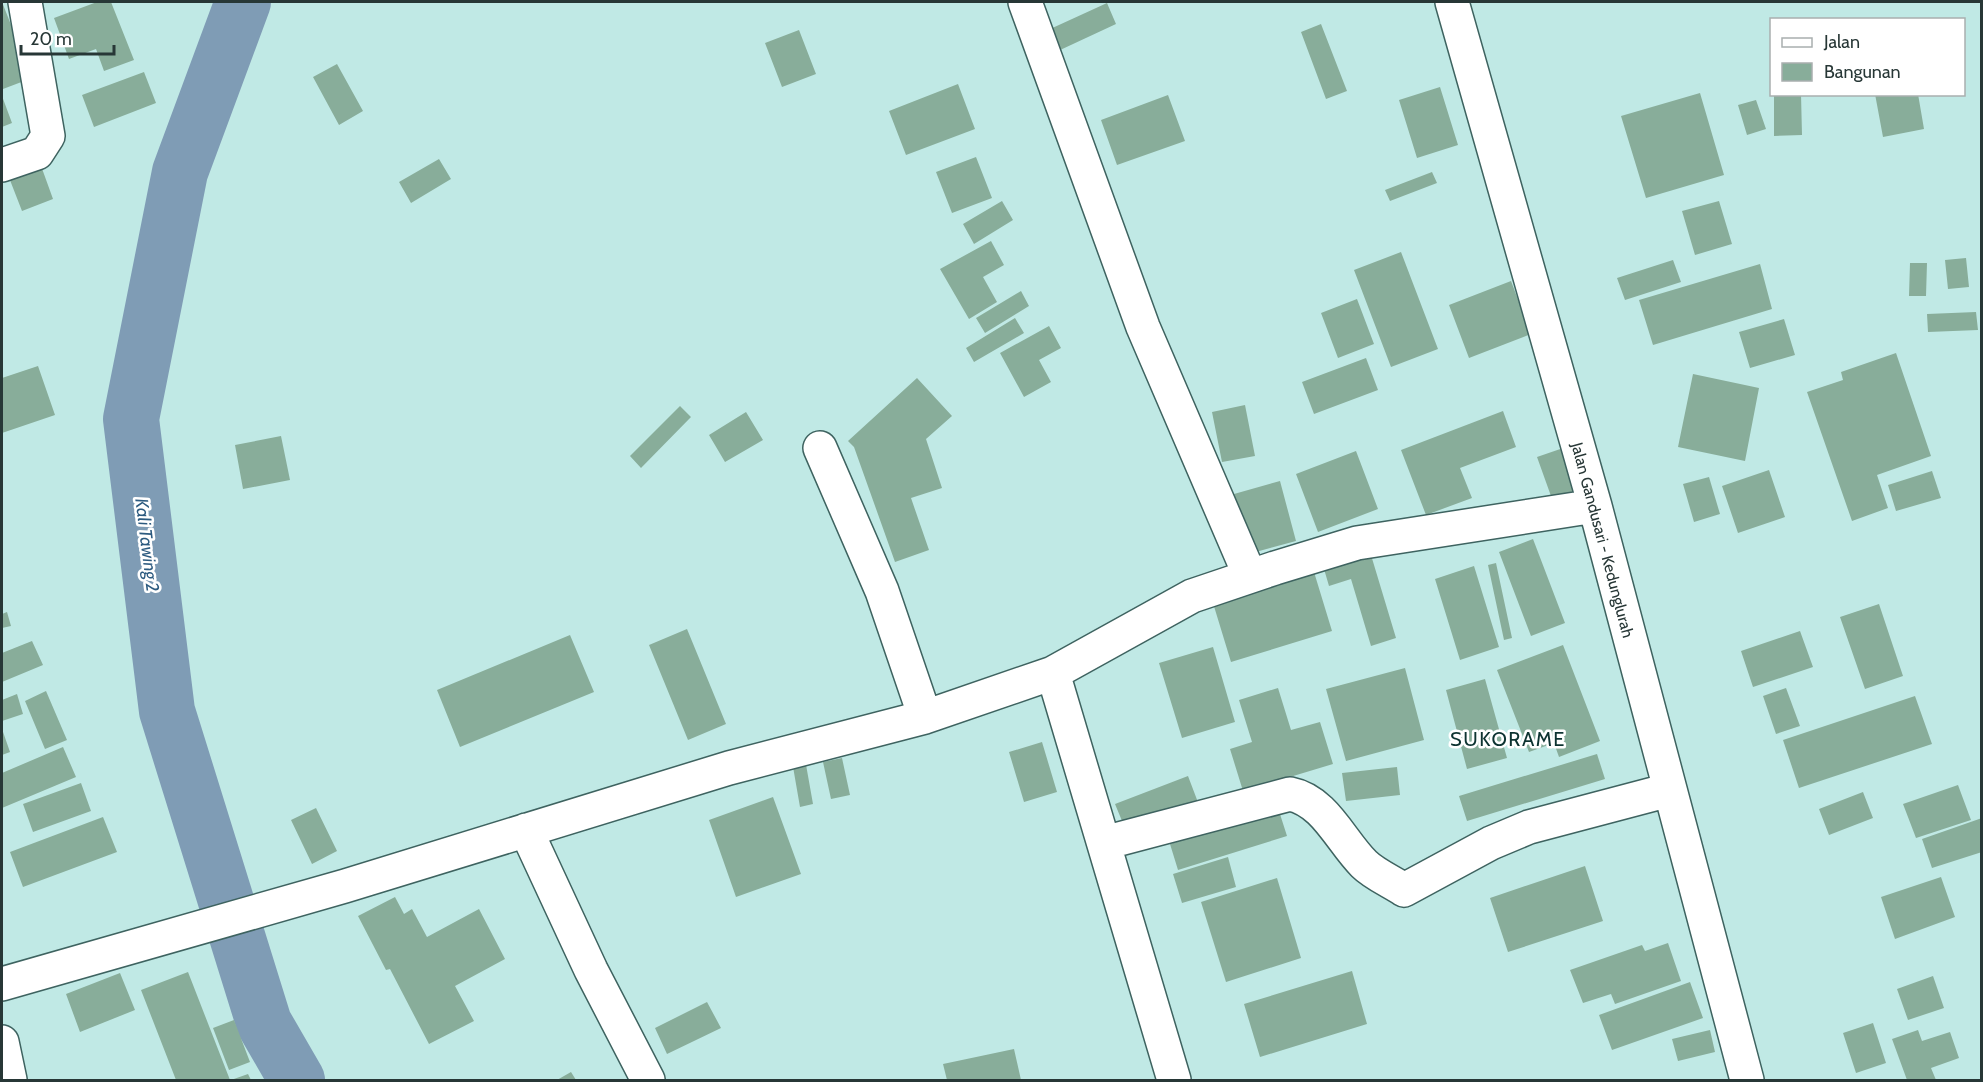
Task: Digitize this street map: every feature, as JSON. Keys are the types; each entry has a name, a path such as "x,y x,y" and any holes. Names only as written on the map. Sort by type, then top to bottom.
{"street":[{"path":"2,165 36,153 48,136 25,2"},
{"path":"1025,2 1143,327 1251,576"},
{"name":"Jalan Gandusari - Kedunglurah","path":"1452,2 1595,506 1747,1080"},
{"path":"820,448 882,591 926,717"},
{"path":"2,984 345,886 729,768 926,717 1053,673 1192,596 1357,543 1595,506"},
{"path":"1053,673 1174,1080"},
{"path":"1104,843 1290,794 1304,797 1319,809 1366,866 1404,890 1491,843 1529,827 1669,790"},
{"path":"526,830 591,970 648,1080"},
{"path":"2,1042 10,1080"}],"building":[{"path":"2,2 32,78 3,89 2,85"},
{"path":"97,2 111,2 134,60 104,71 96,49 69,59 54,18"},
{"path":"1107,3 1116,24 1058,51 1048,30"},
{"path":"1321,24 1347,91 1326,99 1301,32"},
{"path":"799,30 816,74 782,87 765,43"},
{"path":"337,64 363,111 339,125 313,77"},
{"path":"144,72 156,103 94,127 82,95"},
{"path":"958,84 975,129 906,155 889,111"},
{"path":"1440,87 1458,145 1417,158 1399,100"},
{"path":"1700,93 1724,175 1646,198 1621,116"},
{"path":"1168,95 1185,141 1117,165 1101,120"},
{"path":"2,96 12,123 2,127"},
{"path":"1774,96 1801,96 1802,135 1774,136"},
{"path":"1875,96 1918,96 1924,129 1883,137"},
{"path":"1756,100 1766,129 1747,135 1738,105"},
{"path":"976,157 992,198 952,213 936,172"},
{"path":"439,159 451,179 411,203 399,182"},
{"path":"40,163 53,199 22,211 8,175"},
{"path":"1432,172 1437,183 1390,201 1385,190"},
{"path":"1002,201 1013,220 974,244 963,224"},
{"path":"1719,201 1732,244 1695,255 1682,211"},
{"path":"991,241 1004,265 983,277 997,302 969,319 940,269"},
{"path":"1401,252 1438,349 1391,367 1354,270"},
{"path":"1966,258 1969,287 1948,289 1945,260"},
{"path":"1673,260 1681,282 1625,300 1617,278"},
{"path":"1910,263 1927,263 1926,296 1909,296"},
{"path":"1760,264 1772,309 1653,345 1639,300"},
{"path":"1511,281 1531,334 1469,358 1449,305"},
{"path":"1021,291 1029,306 985,333 976,318"},
{"path":"1357,299 1374,344 1338,358 1321,313"},
{"path":"1976,312 1978,330 1928,332 1927,314"},
{"path":"1015,318 1024,333 974,362 966,348"},
{"path":"1784,319 1795,355 1750,368 1739,332"},
{"path":"1049,326 1061,348 1039,360 1051,382 1024,397 1000,353"},
{"path":"1896,353 1931,456 1877,475 1888,508 1852,521 1807,392 1843,380 1841,372"},
{"path":"1366,358 1378,390 1314,414 1302,382"},
{"path":"38,366 55,415 2,433 2,378"},
{"path":"1693,374 1759,388 1745,461 1678,447"},
{"path":"917,378 952,416 926,439 942,488 911,498 929,550 895,562 854,447 848,441"},
{"path":"1245,405 1255,456 1222,462 1212,412"},
{"path":"680,406 691,417 641,468 630,456"},
{"path":"1503,411 1516,447 1460,468 1472,498 1426,515 1401,450"},
{"path":"746,412 763,440 725,462 709,435"},
{"path":"281,436 290,480 243,489 235,445"},
{"path":"1569,446 1588,499 1556,510 1537,457"},
{"path":"1356,451 1378,509 1318,532 1296,474"},
{"path":"1769,470 1785,517 1738,533 1722,486"},
{"path":"1932,471 1941,498 1896,511 1888,485"},
{"path":"1709,477 1720,514 1694,522 1683,484"},
{"path":"1280,481 1296,541 1252,553 1234,494"},
{"path":"1533,539 1565,623 1531,636 1499,552"},
{"path":"1371,555 1396,638 1371,646 1351,579 1329,586 1324,569"},
{"path":"1496,563 1512,638 1504,640 1488,565"},
{"path":"1474,566 1499,647 1460,660 1435,579"},
{"path":"1314,572 1332,631 1231,662 1213,603"},
{"path":"1879,604 1903,676 1865,689 1840,617"},
{"path":"7,612 11,626 2,628 2,614"},
{"path":"687,629 726,724 688,740 649,645"},
{"path":"1800,631 1813,667 1753,687 1741,651"},
{"path":"570,635 594,692 460,747 437,690"},
{"path":"32,641 43,665 2,682 2,653"},
{"path":"1563,645 1600,741 1559,757 1554,743 1529,752 1497,670"},
{"path":"1213,647 1235,722 1182,738 1159,663"},
{"path":"1405,668 1424,740 1346,761 1326,689"},
{"path":"1485,679 1507,758 1467,769 1446,690"},
{"path":"1278,688 1291,730 1320,722 1333,764 1243,791 1230,749 1252,742 1239,700"},
{"path":"1786,688 1800,726 1776,734 1763,696"},
{"path":"46,691 67,740 45,749 25,701"},
{"path":"17,694 23,714 2,721 2,700"},
{"path":"1915,696 1932,744 1799,788 1783,740"},
{"path":"2,729 10,752 2,755"},
{"path":"1042,742 1057,792 1024,802 1009,752"},
{"path":"63,747 76,777 2,808 2,773"},
{"path":"1597,754 1605,779 1467,821 1459,796"},
{"path":"842,758 850,795 831,799 823,762"},
{"path":"805,759 813,804 800,807 792,761"},
{"path":"1397,767 1400,795 1346,801 1342,773"},
{"path":"1188,776 1199,805 1127,833 1115,804"},
{"path":"81,783 91,811 33,832 23,804"},
{"path":"1958,785 1971,820 1916,838 1903,804"},
{"path":"1863,792 1873,818 1829,835 1819,809"},
{"path":"773,797 801,874 736,897 709,820"},
{"path":"316,808 337,851 312,864 291,820"},
{"path":"1279,811 1287,836 1178,870 1170,844"},
{"path":"103,817 117,852 23,887 10,852"},
{"path":"1982,818 1982,852 1932,868 1922,839"},
{"path":"1228,857 1236,887 1182,903 1173,874"},
{"path":"1585,866 1603,921 1508,952 1490,898"},
{"path":"1941,877 1955,917 1895,939 1881,897"},
{"path":"1277,878 1301,958 1226,982 1201,902"},
{"path":"395,897 404,914 412,909 427,937 479,909 505,959 455,986 474,1021 429,1044 390,969 386,970 358,916"},
{"path":"1668,943 1681,981 1615,1004 1611,994 1583,1003 1570,970 1642,945 1645,951"},
{"path":"1352,971 1367,1024 1260,1057 1244,1004"},
{"path":"188,972 230,1080 176,1080 141,990"},
{"path":"120,973 135,1010 80,1032 66,994"},
{"path":"1933,976 1944,1008 1908,1020 1897,989"},
{"path":"1690,982 1703,1018 1612,1050 1599,1015"},
{"path":"707,1002 721,1028 667,1054 655,1028"},
{"path":"234,1020 250,1062 229,1070 213,1028"},
{"path":"1873,1023 1886,1063 1856,1073 1843,1033"},
{"path":"1710,1030 1715,1052 1678,1061 1672,1039"},
{"path":"1918,1030 1922,1041 1950,1032 1959,1058 1931,1068 1936,1080 1907,1080 1892,1039"},
{"path":"1014,1049 1021,1080 947,1080 943,1064"},
{"path":"571,1072 576,1080 557,1080"},
{"path":"248,1074 251,1080 231,1080"}],"waterway":[{"name":"Kali Tawing 2","path":"243,2 180,172 131,419 167,711 264,1023 297,1080"}],"district":[{"name":"SUKORAME","path":"1508,739"}]}
